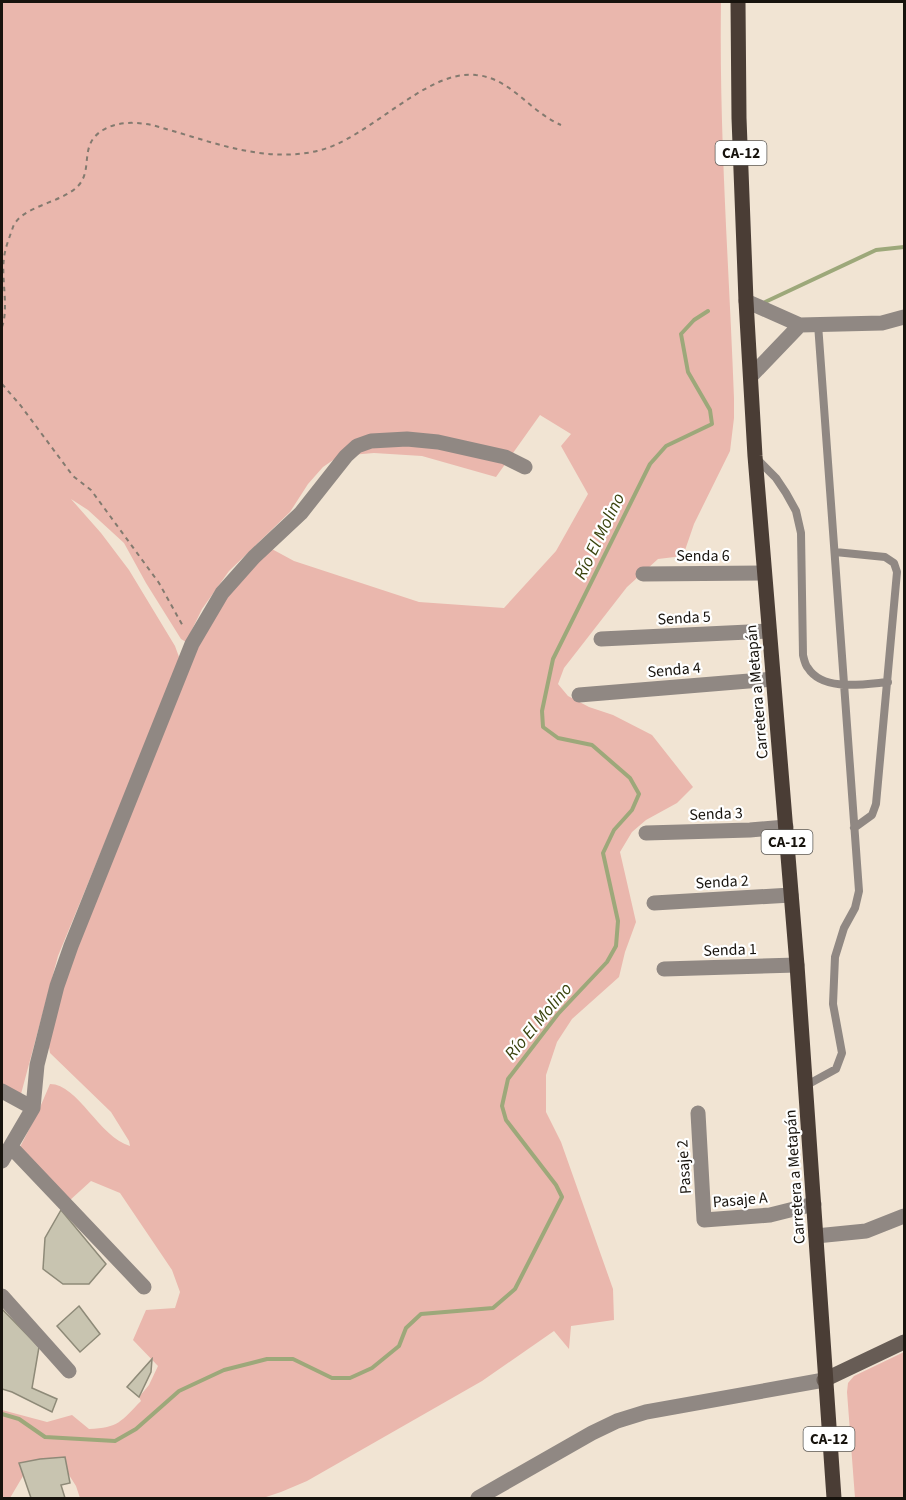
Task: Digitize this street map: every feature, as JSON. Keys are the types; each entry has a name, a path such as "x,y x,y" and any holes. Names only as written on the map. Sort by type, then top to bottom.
{"main road":[{"name":"Carretera a Metapán","path":"738,2 739,118 755,456 797,965 824,1380"},
{"path":"824,1380 904,1342"},
{"name":"CA-12","path":"824,1380 834,1498"}],"street":[{"path":"746,301 800,325 882,323 904,317"},
{"path":"751,376 800,325"},
{"path":"2,1161 33,1108 37,1065 57,986 192,644 222,593 254,556 301,513 325,480 357,446 384,439 438,442 505,457 525,467"},
{"name":"Senda 6","path":"643,574 763,573"},
{"name":"Senda 5","path":"601,639 769,631"},
{"name":"Senda 4","path":"579,695 773,679"},
{"name":"Senda 3","path":"646,833 786,827"},
{"name":"Senda 2","path":"654,903 791,895"},
{"name":"Senda 1","path":"664,969 797,965"},
{"path":"2,1091 33,1108"},
{"name":"Pasaje 2","path":"698,1113 704,1220"},
{"path":"11,1147 144,1287"},
{"name":"Pasaje A","path":"704,1220 770,1215 814,1204"},
{"path":"816,1236 866,1231 904,1216"},
{"path":"2,1296 69,1371"},
{"path":"478,1498 617,1421 646,1412 824,1380"}],"lane":[{"path":"806,1086 836,1069 842,1053 833,1004 835,957 844,928 855,908 859,891 818,324"},
{"path":"755,456 776,478 796,511 801,533 803,655 807,668 817,678 844,686 888,682"},
{"path":"835,552 885,557 894,563 897,572 876,804 872,814 854,828"}],"path":[{"path":"2,327 4,258 14,224 20,216 66,196 78,186 83,178 90,142 102,130 118,124 137,122 257,154 288,156 319,151 342,143 435,83 458,75 476,74 506,84 548,120 561,125"},
{"path":"2,384 73,476 91,490 98,499 159,583 192,644"}],"shaded area":[{"path":"2,2 721,2 723,150 734,398 730,451 694,524 683,556 658,559 627,587 564,668 558,684 568,696 652,735 693,787 677,803 646,820 632,832 620,852 636,922 619,977 572,1019 557,1042 546,1075 546,1112 561,1142 613,1289 614,1320 571,1326 569,1349 554,1331 482,1381 307,1481 263,1498 80,1498 69,1475 42,1474 23,1476 10,1498 2,1498 2,1410 47,1422 72,1415 89,1429 107,1427 119,1422 141,1401 139,1397 149,1385 158,1366 133,1340 146,1310 175,1308 180,1292 172,1270 120,1193 91,1181 69,1201 20,1147 50,1084 60,1086 70,1092 108,1133 130,1146 111,1112 50,1053 48,1041 67,969 194,646 217,609 270,548 294,561 419,602 504,608 556,551 588,494 561,446 571,434 540,415 496,477 422,456 374,453 339,456 323,467 308,484 290,512 229,571 202,609 186,642 181,639 124,543 88,510 71,499 129,570 175,646 179,657 176,670 58,956 21,1094 2,1084"},
{"path":"904,1352 904,1498 855,1498 848,1383 854,1376"}],"building":[{"path":"61,1210 106,1264 89,1284 63,1284 43,1269 45,1238"},
{"path":"79,1306 100,1334 80,1352 57,1326"},
{"path":"2,1309 39,1347 32,1388 57,1399 52,1412 2,1389"},
{"path":"152,1359 151,1372 139,1397 127,1387"},
{"path":"65,1457 70,1483 61,1485 65,1498 31,1498 19,1463"}],"waterway":[{"name":"Río El Molino","path":"763,303 876,250 904,247"},
{"name":"Río El Molino","path":"2,1414 19,1419 45,1437 115,1441 136,1429 179,1391 224,1370 267,1359 293,1359 332,1378 350,1378 372,1368 399,1346 406,1328 421,1314 493,1308 515,1289 562,1197 556,1185 506,1120 502,1106 508,1079 558,1014 607,962 616,946 618,921 603,853 614,830 632,810 639,794 630,778 592,745 558,738 543,727 542,711 553,659 650,464 666,446 712,424 710,410 688,372 681,334 694,320 708,311"}]}
